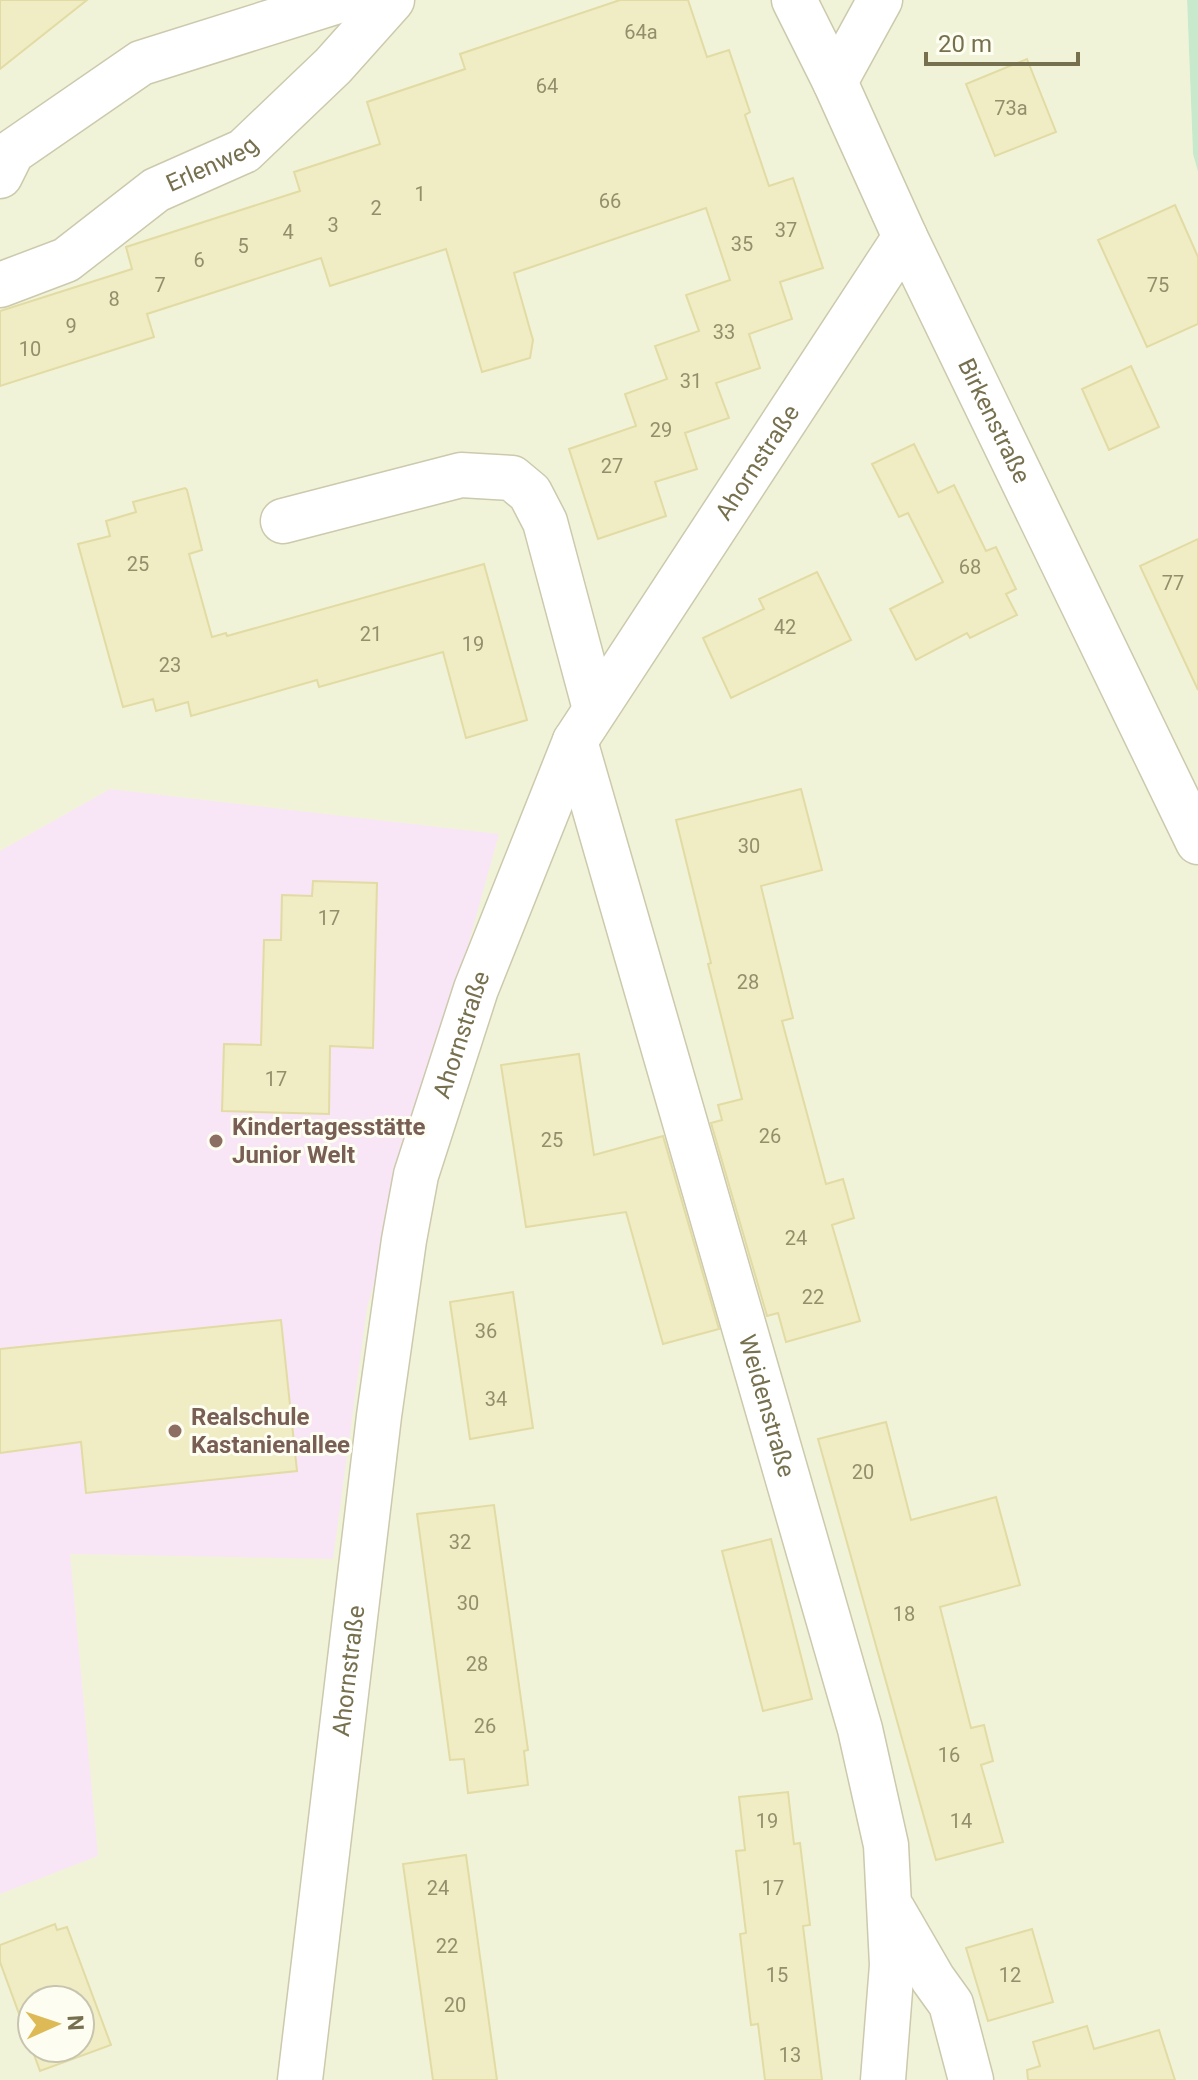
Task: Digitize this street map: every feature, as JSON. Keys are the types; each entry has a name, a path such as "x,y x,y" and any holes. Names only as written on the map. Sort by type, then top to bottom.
{"street":[{"path":"0,176 12,152 141,63 341,0"},
{"name":"Erlenweg","path":"0,285 66,260 156,190 244,151 333,66 392,0"},
{"name":"Birkenstraße","path":"794,0 905,237 1198,842"},
{"path":"835,82 880,0"},
{"name":"Ahornstraße","path":"300,2080 379,1416 404,1240 416,1175 476,989 585,725 905,237"},
{"name":"Weidenstraße","path":"283,521 461,475 512,478 530,493 545,522 585,725 860,1729 886,1845 892,1965 883,2080"},
{"path":"889,1903 951,2004 971,2080"}],"shaded area":[{"path":"0,0 1187,0 1193,154 1198,172 1198,2080 0,2080"},
{"path":"1187,0 1198,0 1198,172 1193,154"},
{"name":"Kindertagesstätte Junior Welt","path":"110,789 499,834 367,1308 333,1559 70,1554 98,1856 0,1894 0,851"}],"building":[{"path":"0,0 87,0 0,69"},
{"path":"620,0 688,0 707,57 729,50 750,112 745,115 769,186 793,178 823,268 780,282 792,319 749,334 760,368 716,383 729,418 685,433 697,469 655,482 666,516 598,539 569,449 636,426 625,394 667,379 655,346 699,331 686,295 730,280 706,208 514,273 533,340 530,358 482,372 446,249 330,286 321,258 147,314 154,337 0,386 0,311 132,269 126,247 300,191 294,172 380,144 367,102 465,69 460,54"},
{"path":"1027,59 1056,132 995,156 966,84"},
{"path":"1175,205 1198,257 1198,324 1147,347 1098,240"},
{"path":"1131,366 1159,427 1109,450 1082,389"},
{"path":"914,444 938,493 954,485 986,551 996,547 1016,589 1006,594 1017,615 970,638 967,633 916,660 890,609 943,582 908,513 899,517 872,464"},
{"path":"185,488 202,550 189,554 212,637 226,633 227,636 484,564 527,720 466,738 443,652 319,687 317,680 191,716 188,702 156,711 153,699 123,707 78,544 110,536 106,521 136,512 133,502"},
{"path":"1198,539 1198,690 1140,566"},
{"path":"817,572 851,640 731,698 703,638 764,609 759,599"},
{"path":"801,789 822,870 761,886 793,1018 782,1021 826,1184 843,1179 854,1218 832,1225 860,1321 786,1342 778,1313 767,1316 711,1123 722,1120 718,1105 742,1099 676,820"},
{"path":"313,881 377,883 373,1048 330,1046 329,1114 222,1111 224,1044 261,1045 264,940 281,940 282,895 312,896"},
{"path":"579,1054 594,1155 663,1136 719,1329 663,1344 626,1212 526,1227 501,1065"},
{"path":"513,1292 533,1428 470,1439 450,1302"},
{"path":"281,1320 297,1471 86,1493 81,1442 0,1453 0,1349"},
{"path":"886,1422 911,1520 996,1497 1020,1585 940,1607 971,1728 984,1725 993,1761 981,1765 1003,1842 936,1860 818,1439"},
{"path":"494,1505 528,1750 524,1751 528,1785 468,1793 464,1759 450,1760 417,1514"},
{"path":"771,1539 812,1699 763,1711 722,1551"},
{"path":"788,1792 794,1844 800,1843 810,1925 803,1926 822,2080 765,2080 758,2024 751,2025 740,1934 746,1933 736,1851 745,1850 739,1797"},
{"path":"466,1855 497,2080 433,2080 403,1864"},
{"path":"55,1924 57,1930 67,1927 88,1984 16,1984 16,2006 0,1962 0,1945"},
{"path":"1032,1929 1053,2002 988,2021 966,1948"},
{"path":"96,2005 111,2045 96,2050"},
{"path":"1087,2026 1094,2049 1159,2030 1175,2080 1028,2080 1027,2070 1040,2066 1033,2042"},
{"path":"37,2064 59,2064 40,2071"}],"place":[{"name":"Kindertagesstätte Junior Welt","path":"216,1141"},
{"name":"Realschule Kastanienallee","path":"175,1431"}]}
